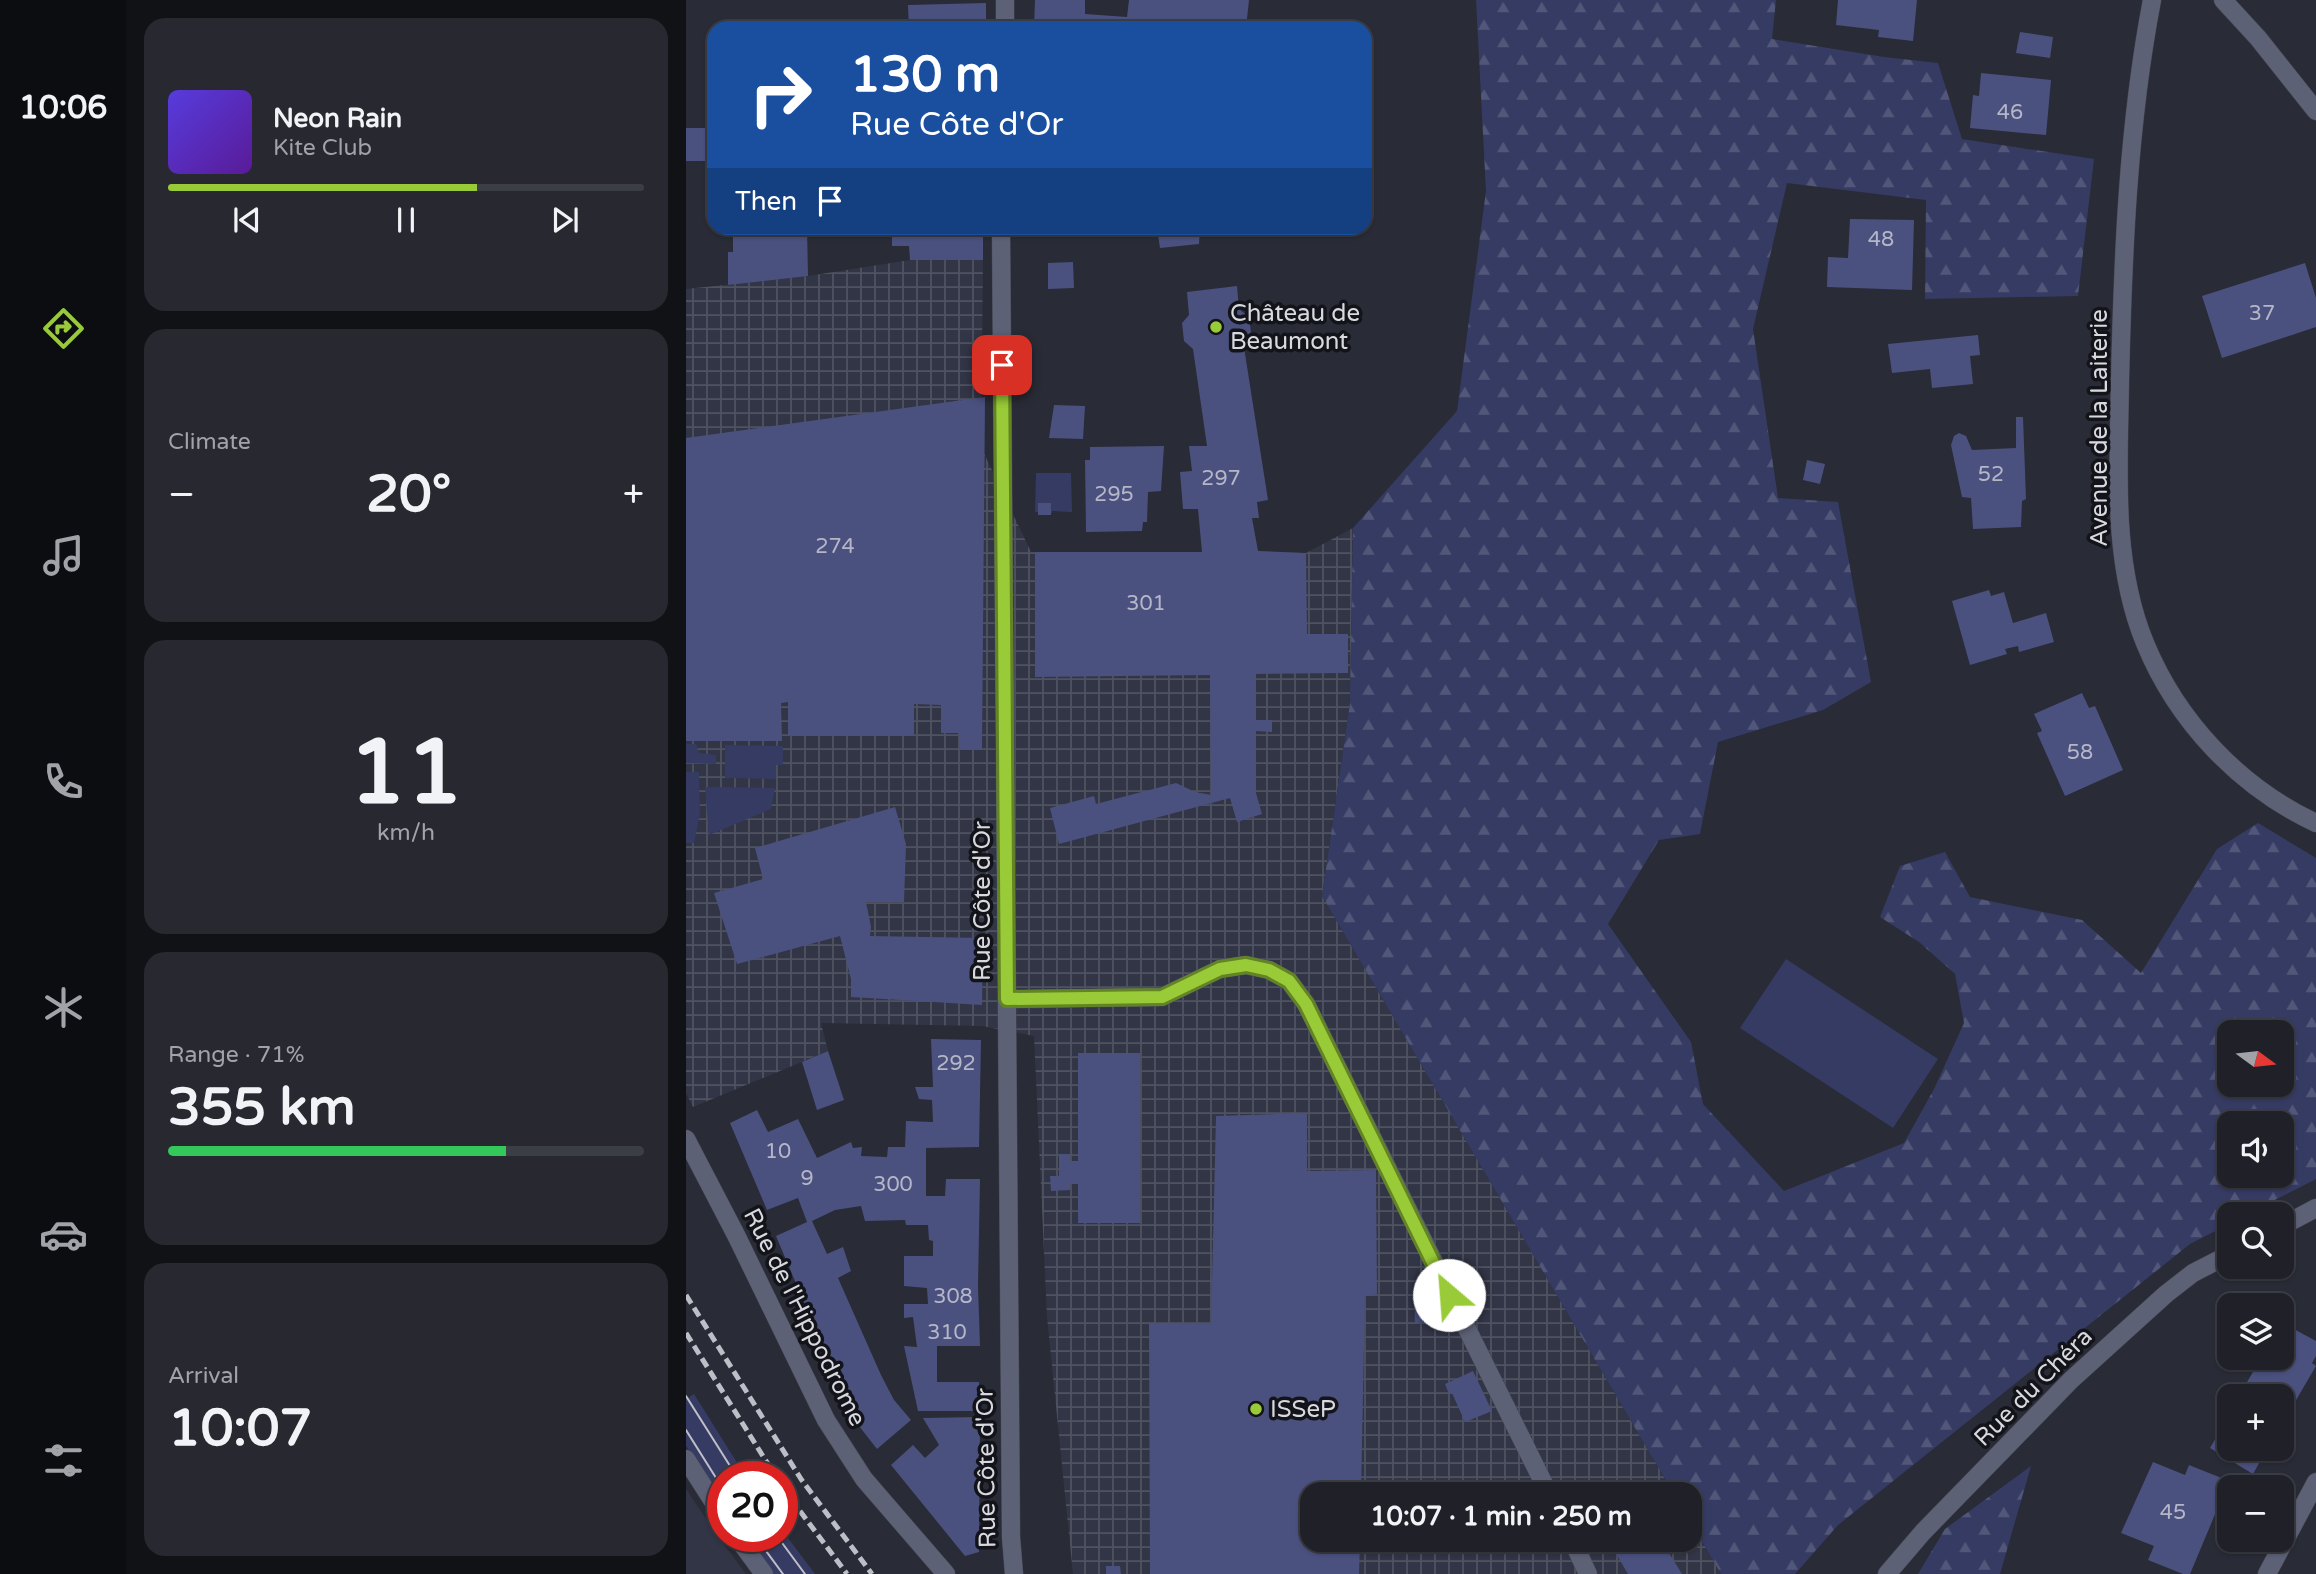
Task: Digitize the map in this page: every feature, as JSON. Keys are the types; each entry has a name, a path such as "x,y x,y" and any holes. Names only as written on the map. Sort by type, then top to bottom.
{"street":[{"path":"1005,0 1005,21"},
{"name":"Avenue de la Laiterie","path":"2152,0 2143,45 2133,134 2123,304 2119,467 2125,571 2145,643 2191,724 2241,776 2271,799 2316,823"},
{"path":"2223,0 2258,38 2316,111"},
{"name":"Rue Côte d'Or","path":"1002,235 1010,1523 1014,1574"},
{"path":"1007,999 1162,997 1220,969 1246,965 1269,970 1289,981 1306,1004 1543,1482"},
{"name":"Rue de l'Hippodrome","path":"686,1139 826,1420 864,1479 946,1574"},
{"path":"2294,1220 2316,1208"},
{"name":"Rue du Chéra","path":"1886,1574 1923,1532 2071,1380 2166,1294 2193,1273 2217,1261"},
{"path":"686,1459 707,1492"},
{"path":"2267,1574 2316,1482"},
{"path":"748,1552 764,1574"},
{"path":"1578,1552 1588,1574"}],"shaded area":[{"path":"910,260 983,260 981,447 1031,552 1306,553 1353,528 1350,703 1322,896 1667,1482 1300,1482 1300,1552 1702,1552 1702,1541 1721,1574 1073,1574 1047,1317 1034,1036 982,1026 821,1023 828,1051 693,1107 686,1093 686,289 808,276"},
{"path":"686,1489 707,1520 707,1552 730,1552 746,1574 686,1574"}],"green space":[{"path":"1476,0 1776,0 1772,39 1938,63 1962,139 2094,159 2078,296 1925,299 1926,200 1787,183 1753,329 1778,498 1838,502 1871,682 1823,710 1718,742 1700,834 1659,840 1608,924 1691,1042 1703,1104 1784,1191 1904,1143 1934,1089 1964,1023 1955,974 1919,942 1880,917 1900,866 1945,852 1970,897 2082,920 2141,973 2217,849 2258,823 2316,858 2316,1179 2271,1202 2217,1202 2217,1230 2190,1244 1838,1525 1795,1574 1721,1574 1702,1541 1702,1482 1667,1482 1322,896 1350,703 1353,528 1457,411 1486,191"},
{"path":"1036,473 1071,473 1072,512 1035,512"},
{"path":"686,744 696,744 699,753 716,755 716,764 686,763"},
{"path":"725,745 783,746 783,765 776,765 776,779 725,778"},
{"path":"686,772 699,772 700,814 694,843 686,843"},
{"path":"705,787 775,788 771,809 709,835"},
{"path":"1786,959 1938,1059 1893,1128 1740,1028"},
{"path":"694,1394 736,1461 707,1461 707,1479 686,1446 686,1399"},
{"path":"2031,1466 2000,1574 1918,1574 1945,1529"},
{"path":"798,1551 815,1574 772,1574 755,1552"}],"building":[{"path":"1035,0 1085,0 1085,14 1127,17 1129,0 1249,0 1247,21 1034,21"},
{"path":"1838,0 1917,0 1913,41 1878,37 1879,30 1836,25"},
{"path":"986,3 986,21 909,21 908,5"},
{"path":"2020,32 2053,37 2050,58 2016,53"},
{"path":"1981,73 2051,80 2046,135 1970,128 1973,95 1979,96"},
{"path":"686,128 707,128 707,161 686,161"},
{"path":"1850,219 1914,220 1912,290 1827,287 1828,257 1848,258"},
{"path":"733,235 807,235 808,276 728,285 728,252 733,252"},
{"path":"892,235 983,235 983,260 910,260 909,246 892,246"},
{"path":"1158,235 1200,235 1199,244 1160,248"},
{"path":"1073,262 1074,288 1048,289 1048,263"},
{"path":"2305,263 2316,298 2316,327 2222,358 2202,296"},
{"path":"1237,286 1239,309 1249,317 1251,332 1243,341 1268,500 1257,502 1259,518 1252,518 1258,551 1306,553 1307,634 1348,634 1348,673 1256,674 1256,720 1272,720 1272,732 1256,731 1256,793 1262,814 1237,822 1230,798 1059,844 1050,808 1094,796 1096,804 1176,783 1195,792 1211,795 1210,675 1035,677 1035,552 1202,552 1198,509 1183,509 1180,472 1192,471 1189,446 1207,446 1193,349 1184,341 1182,323 1189,315 1187,292"},
{"path":"1978,335 1980,355 1970,356 1973,384 1932,388 1930,369 1892,373 1888,344"},
{"path":"985,397 982,749 959,749 959,733 941,733 941,705 914,704 914,735 788,735 788,702 781,703 782,741 686,741 686,438"},
{"path":"1054,405 1085,406 1083,439 1049,438"},
{"path":"2016,417 2023,417 2026,499 2022,501 2021,527 1973,529 1971,498 1962,497 1951,445 1954,436 1959,433 1966,436 1972,450 2016,448"},
{"path":"1164,446 1161,491 1148,492 1147,522 1143,522 1142,531 1086,532 1085,460 1090,460 1090,447"},
{"path":"1807,460 1825,464 1820,484 1803,480"},
{"path":"1038,503 1051,503 1051,515 1038,515"},
{"path":"1989,590 1991,596 2004,592 2013,623 2046,613 2054,642 2019,652 2018,646 2005,649 2007,654 1970,665 1952,601"},
{"path":"2082,693 2089,708 2095,706 2123,770 2065,796 2037,733 2042,731 2034,714"},
{"path":"895,807 906,844 904,902 866,902 870,936 983,938 982,1005 851,997 851,979 840,936 737,964 714,893 763,879 755,848"},
{"path":"931,1039 981,1040 979,1147 926,1148 926,1196 945,1196 946,1179 980,1179 980,1346 937,1346 937,1382 979,1382 978,1411 918,1411 904,1346 917,1347 913,1317 904,1318 904,1304 928,1304 927,1288 904,1286 904,1256 933,1256 933,1241 929,1240 928,1225 906,1225 905,1220 865,1221 861,1206 835,1210 812,1221 827,1254 843,1247 851,1271 838,1278 881,1375 894,1400 911,1420 877,1449 859,1426 845,1400 776,1236 807,1222 798,1198 767,1210 730,1123 757,1110 768,1132 798,1119 817,1158 851,1142 853,1148 862,1147 861,1156 887,1157 888,1147 905,1147 906,1121 933,1122 932,1100 919,1099 915,1087 933,1087"},
{"path":"828,1051 844,1100 817,1110 802,1062"},
{"path":"1078,1053 1140,1053 1140,1223 1078,1223 1078,1184 1070,1184 1070,1190 1051,1191 1050,1176 1059,1176 1059,1154 1070,1154 1070,1161 1078,1161"},
{"name":"ISSeP","path":"1307,1113 1307,1171 1376,1170 1377,1294 1365,1296 1361,1482 1300,1482 1300,1552 1360,1552 1359,1574 1150,1574 1149,1323 1211,1324 1216,1116"},
{"path":"1435,1293 1447,1322 1415,1324 1414,1294"},
{"path":"2294,1329 2316,1341 2316,1356 2312,1363 2316,1366 2294,1404 2294,1384 2246,1384 2254,1370 2294,1370"},
{"path":"1473,1371 1492,1411 1465,1422 1445,1384"},
{"path":"980,1417 979,1552 965,1556 891,1465 913,1445 925,1458 939,1445 923,1418"},
{"path":"2217,1436 2217,1452 2210,1448"},
{"path":"2232,1461 2260,1461 2253,1474"},
{"path":"2153,1462 2185,1475 2189,1465 2217,1476 2217,1510 2190,1574 2183,1574 2148,1560 2154,1546 2121,1533"},
{"path":"1615,1552 1668,1552 1682,1574 1628,1574"},
{"path":"1106,1566 1120,1566 1121,1574 1106,1574"}],"tram line":[{"path":"686,1396 727,1461"},
{"path":"686,1430 707,1463"},
{"path":"767,1552 783,1574"},
{"path":"789,1552 805,1574"}],"railway":[{"path":"686,1295 801,1479 872,1574"},
{"path":"686,1333 766,1461"},
{"path":"798,1508 847,1574"}],"place":[{"name":"Château de Beaumont","path":"1216,327"},
{"name":"ISSeP","path":"1256,1409"}],"route":[{"path":"1002,365 1007,999 1162,997 1220,969 1246,965 1269,970 1289,981 1306,1004 1449,1295"}]}
